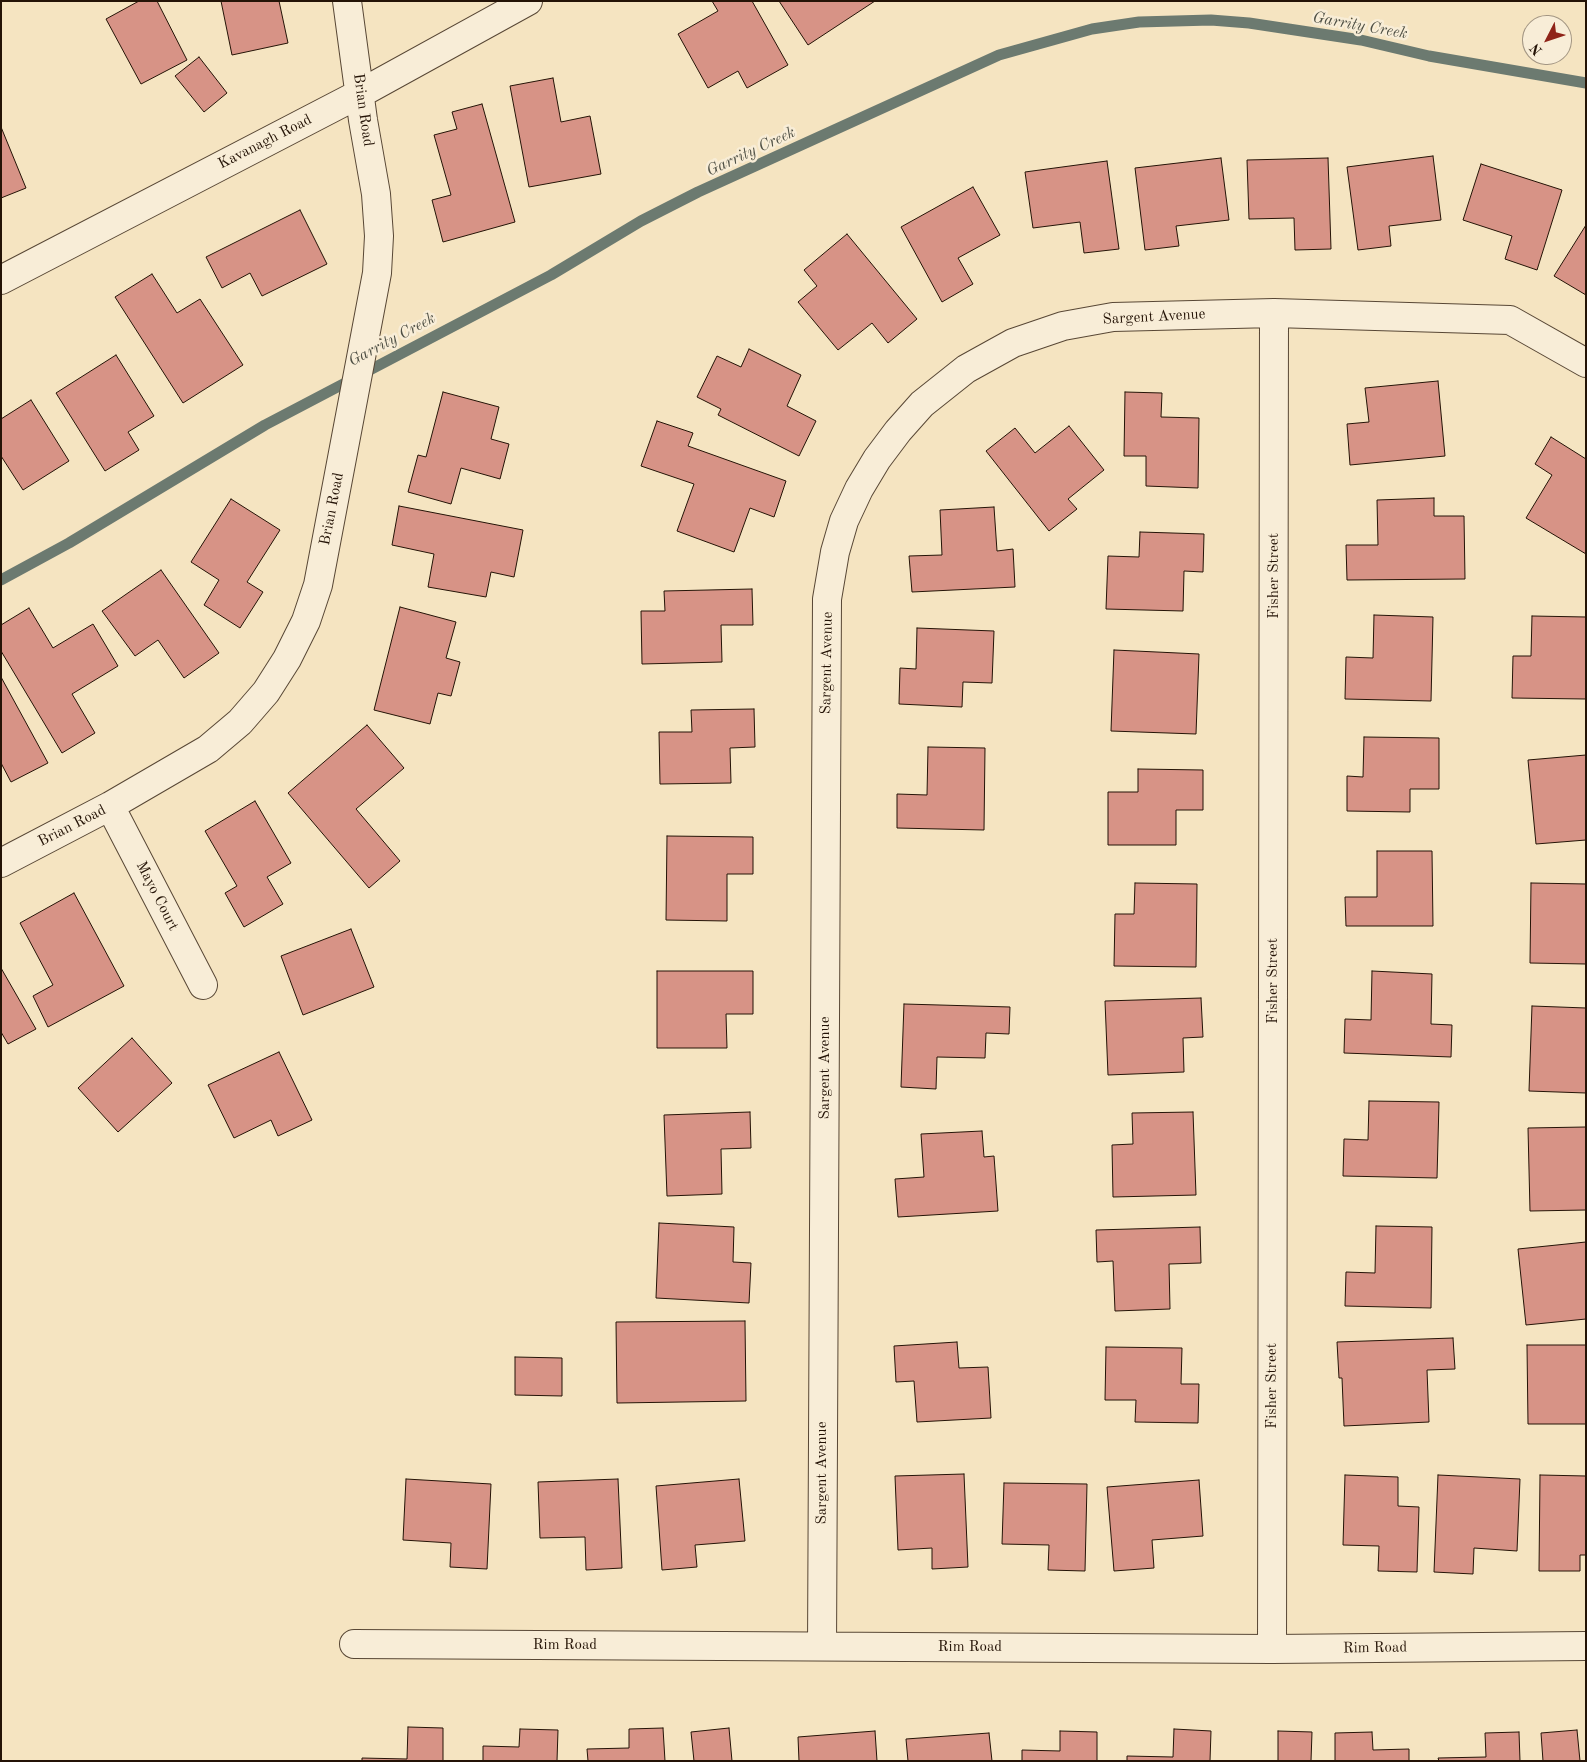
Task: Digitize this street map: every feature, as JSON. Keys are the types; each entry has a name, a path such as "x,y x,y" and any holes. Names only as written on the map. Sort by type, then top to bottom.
{"street":[{"name":"Brian Road","path":"1,863 110,806 208,749 240,722 266,692 287,659 306,621 318,585 364,349 377,273 380,236 376,194 347,1"},
{"name":"Kavanagh Road","path":"1,280 361,93 528,1"},
{"name":"Sargent Avenue","path":"822,1646 827,599 835,552 844,521 859,489 877,459 922,404 966,369 1013,343 1063,326 1113,317 1274,313 1510,320 1586,363"},
{"name":"Fisher Street","path":"1272,1649 1274,313"},
{"name":"Mayo Court","path":"110,806 203,985"},
{"name":"Rim Road","path":"354,1644 1272,1649 1586,1646"}],"building":[{"path":"139,1 157,1 187,60 141,84 106,19"},
{"path":"221,1 279,1 288,43 232,55"},
{"path":"712,1 752,1 788,65 747,88 738,71 708,88 678,34 718,11"},
{"path":"779,1 875,1 808,45"},
{"path":"199,57 227,93 204,112 175,76"},
{"path":"553,78 561,122 590,116 601,174 529,187 510,86"},
{"path":"482,104 515,222 443,242 432,200 451,195 434,135 457,129 452,112"},
{"path":"1,127 26,188 1,198"},
{"path":"1433,156 1441,220 1389,226 1391,246 1358,250 1347,167"},
{"path":"1221,158 1229,220 1176,226 1179,246 1145,250 1135,168"},
{"path":"1328,158 1331,249 1295,250 1294,218 1249,219 1247,160"},
{"path":"1107,161 1119,249 1084,253 1080,222 1033,228 1025,172"},
{"path":"1481,164 1562,190 1537,270 1505,259 1512,236 1463,220"},
{"path":"973,187 1000,235 958,258 973,284 942,302 901,227"},
{"path":"300,210 327,264 262,296 250,273 222,288 206,257"},
{"path":"1586,225 1586,295 1554,276"},
{"path":"847,234 917,319 888,343 872,323 838,350 798,302 817,286 804,270"},
{"path":"152,274 177,313 200,299 243,365 183,403 115,297"},
{"path":"749,349 801,375 787,406 816,421 799,456 718,415 721,409 697,397 717,356 741,367"},
{"path":"116,355 154,416 128,432 139,450 105,471 56,393"},
{"path":"1438,381 1445,456 1350,465 1347,424 1369,422 1365,388"},
{"path":"443,392 499,407 491,439 509,444 500,479 461,468 451,504 408,492 418,455 426,457"},
{"path":"1125,392 1162,393 1161,417 1199,418 1198,488 1146,486 1146,456 1124,456"},
{"path":"31,400 69,461 23,490 1,456 1,419"},
{"path":"657,421 693,433 688,446 786,481 774,517 750,508 734,552 677,531 694,484 641,466"},
{"path":"1069,426 1104,470 1068,499 1077,509 1049,531 986,451 1015,428 1035,453"},
{"path":"1551,437 1586,459 1586,554 1526,518 1552,475 1535,464"},
{"path":"1434,498 1434,516 1464,516 1465,579 1347,580 1346,545 1378,545 1377,500"},
{"path":"231,499 280,530 247,582 263,592 240,628 204,605 219,580 191,562"},
{"path":"399,506 523,530 514,577 491,572 486,597 428,587 434,554 392,545"},
{"path":"994,507 997,551 1013,549 1015,587 912,592 909,556 942,555 940,510"},
{"path":"1140,532 1204,534 1203,572 1184,571 1183,611 1106,609 1108,556 1139,557"},
{"path":"161,570 219,653 184,678 158,640 135,656 102,611"},
{"path":"752,589 753,625 721,625 722,662 642,664 641,611 665,611 664,591"},
{"path":"400,607 456,622 446,658 460,662 451,696 438,693 430,724 374,710"},
{"path":"29,608 53,648 93,624 118,666 72,694 95,733 62,753 1,651 1,625"},
{"path":"1374,615 1433,617 1431,701 1345,699 1346,657 1373,658"},
{"path":"1532,616 1586,617 1586,699 1512,698 1513,656 1531,656"},
{"path":"917,628 994,631 992,683 963,682 962,707 899,704 900,668 916,669"},
{"path":"1114,650 1199,654 1196,734 1111,731"},
{"path":"1,677 48,763 11,782 1,763"},
{"path":"754,709 755,747 730,748 731,783 660,784 659,732 692,732 691,710"},
{"path":"367,725 404,768 356,809 400,861 369,888 288,793"},
{"path":"1364,737 1439,738 1439,789 1410,789 1410,812 1347,811 1347,776 1363,777"},
{"path":"928,747 985,748 984,830 897,828 897,794 927,795"},
{"path":"1586,755 1586,840 1536,844 1528,760"},
{"path":"1138,769 1203,770 1203,810 1176,810 1176,845 1108,845 1108,792 1138,792"},
{"path":"255,801 291,863 267,877 283,904 244,927 225,893 237,886 205,831"},
{"path":"667,836 753,837 753,874 727,874 727,921 666,920"},
{"path":"1377,851 1432,851 1433,926 1346,926 1345,897 1377,897"},
{"path":"1135,883 1197,884 1196,967 1114,966 1115,914 1134,914"},
{"path":"1531,883 1586,884 1586,964 1530,963"},
{"path":"74,893 124,986 48,1027 33,996 53,985 20,923"},
{"path":"351,929 374,987 303,1015 281,956"},
{"path":"1,968 36,1029 8,1044 1,1032"},
{"path":"657,971 753,971 753,1014 726,1014 727,1048 657,1048"},
{"path":"1372,971 1432,974 1431,1024 1452,1025 1451,1057 1344,1053 1345,1019 1371,1020"},
{"path":"1201,998 1203,1037 1183,1038 1184,1072 1108,1075 1105,1001"},
{"path":"904,1004 1010,1007 1009,1034 986,1033 985,1058 937,1057 936,1089 901,1087"},
{"path":"1532,1006 1586,1008 1586,1093 1529,1091"},
{"path":"132,1038 172,1083 118,1132 78,1088"},
{"path":"279,1052 312,1120 278,1136 271,1120 234,1138 208,1085"},
{"path":"1369,1101 1439,1102 1437,1178 1343,1176 1344,1139 1368,1140"},
{"path":"750,1112 751,1148 721,1149 722,1194 667,1196 664,1115"},
{"path":"1193,1112 1196,1195 1113,1197 1112,1145 1133,1144 1132,1113"},
{"path":"1586,1127 1586,1210 1530,1211 1528,1128"},
{"path":"982,1131 984,1157 994,1156 998,1211 898,1217 895,1179 924,1177 921,1134"},
{"path":"659,1223 734,1227 733,1262 751,1263 749,1303 656,1298"},
{"path":"1376,1226 1432,1227 1431,1308 1345,1306 1346,1272 1375,1273"},
{"path":"1200,1227 1201,1263 1169,1264 1170,1309 1115,1311 1113,1261 1097,1262 1096,1230"},
{"path":"1586,1242 1586,1319 1526,1325 1518,1249"},
{"path":"745,1321 746,1401 617,1403 616,1322"},
{"path":"1453,1338 1455,1369 1427,1370 1429,1422 1344,1426 1342,1378 1339,1378 1337,1342"},
{"path":"957,1342 959,1368 988,1367 991,1418 917,1422 914,1381 896,1382 894,1346"},
{"path":"1527,1345 1586,1345 1586,1424 1528,1424"},
{"path":"1106,1347 1182,1348 1181,1384 1199,1384 1198,1423 1135,1422 1136,1400 1105,1400"},
{"path":"515,1357 562,1358 562,1396 515,1395"},
{"path":"964,1474 968,1567 932,1569 932,1548 898,1550 895,1476"},
{"path":"1345,1475 1398,1477 1398,1506 1419,1507 1417,1572 1378,1571 1379,1546 1343,1545"},
{"path":"1438,1475 1520,1479 1517,1551 1474,1548 1473,1574 1434,1572"},
{"path":"1540,1475 1586,1476 1586,1555 1580,1555 1580,1571 1539,1571"},
{"path":"406,1479 491,1484 487,1569 450,1567 451,1543 403,1540"},
{"path":"618,1479 622,1568 586,1570 585,1537 540,1538 538,1482"},
{"path":"739,1479 745,1541 695,1545 697,1567 662,1570 656,1486"},
{"path":"1199,1480 1203,1536 1152,1540 1154,1568 1114,1571 1107,1487"},
{"path":"1004,1483 1087,1484 1085,1571 1048,1570 1049,1545 1002,1544"},
{"path":"408,1727 443,1728 443,1761 362,1761 362,1758 407,1759"},
{"path":"663,1728 665,1761 588,1761 587,1749 629,1748 629,1729"},
{"path":"729,1728 732,1761 694,1761 691,1732"},
{"path":"520,1729 558,1730 557,1761 483,1761 483,1746 519,1747"},
{"path":"1174,1729 1211,1731 1210,1761 1127,1761 1127,1756 1173,1757"},
{"path":"1577,1730 1580,1761 1543,1761 1541,1733"},
{"path":"875,1731 877,1761 799,1761 798,1737"},
{"path":"1060,1731 1097,1732 1097,1761 1022,1761 1022,1750 1060,1751"},
{"path":"1278,1731 1312,1732 1311,1761 1278,1761"},
{"path":"1372,1732 1373,1750 1409,1749 1409,1761 1335,1761 1335,1733"},
{"path":"1519,1732 1520,1761 1439,1761 1438,1758 1486,1757 1485,1733"},
{"path":"989,1733 992,1761 908,1761 906,1739"}],"waterway":[{"name":"Garrity Creek","path":"1,580 69,543 265,425 551,275 641,221 698,192 999,55 1092,29 1139,22 1211,20 1249,23 1361,40 1429,56 1586,83"}]}
